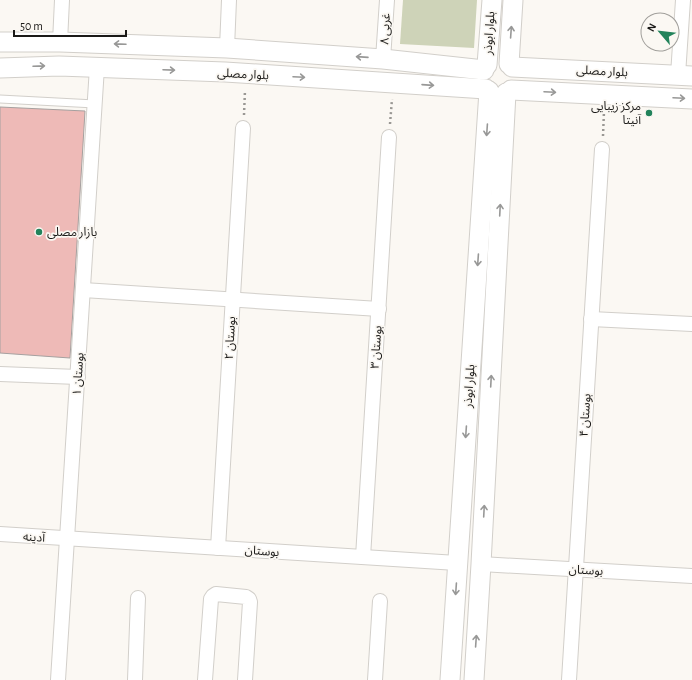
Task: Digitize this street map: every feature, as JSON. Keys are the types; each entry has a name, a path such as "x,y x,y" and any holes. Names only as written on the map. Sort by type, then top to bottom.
{"main road":[{"name":"بلوار ابوذر","path":"486,67 492,0"},
{"name":"بلوار ابوذر","path":"511,65 513,0"},
{"name":"بلوار مصلی","path":"0,42 60,42 227,48 486,67"},
{"path":"496,61 505,62 511,65 515,71 516,81 514,86 498,91 484,85 482,74 486,67 496,61"},
{"name":"بلوار مصلی","path":"511,65 685,76"},
{"name":"بلوار مصلی","path":"0,68 59,66 97,67 246,74 498,91 605,94 692,99"},
{"name":"بلوار ابوذر","path":"450,680 457,563 498,91"},
{"name":"بلوار ابوذر","path":"474,680 481,564 498,91"},
{"path":"457,563 481,564"}],"street":[{"path":"60,42 62,0"},
{"path":"227,48 229,0"},
{"name":"۸ غربی","path":"384,59 387,0"},
{"path":"683,0 685,76"},
{"name":"بوستان ۱","path":"58,680 97,67"},
{"name":"بوستان ۲","path":"218,548 243,128"},
{"name":"بوستان ۳","path":"363,557 389,137"},
{"name":"بوستان ۴","path":"569,680 602,149"},
{"path":"83,290 379,309"},
{"path":"591,319 692,324"},
{"path":"0,374 78,377"},
{"name":"آدینه","path":"0,534 67,539"},
{"name":"بوستان","path":"67,539 457,563"},
{"name":"بوستان","path":"481,564 692,576"},
{"path":"205,680 211,599 216,594 246,597 249,599 245,680"},
{"path":"135,680 138,598"},
{"path":"375,680 380,601"}],"lane":[{"path":"0,99 95,104"}],"path":[{"path":"243,128 246,74"},
{"path":"389,137 392,83"},
{"path":"602,149 605,94"}],"green space":[{"path":"403,0 477,0 474,48 400,44"}],"building":[{"name":"بازار مصلی","path":"0,107 85,111 70,358 0,353"}],"place":[{"name":"مرکز زیبایی آنیتا","path":"649,113"},
{"name":"بازار مصلی","path":"39,232"}]}
